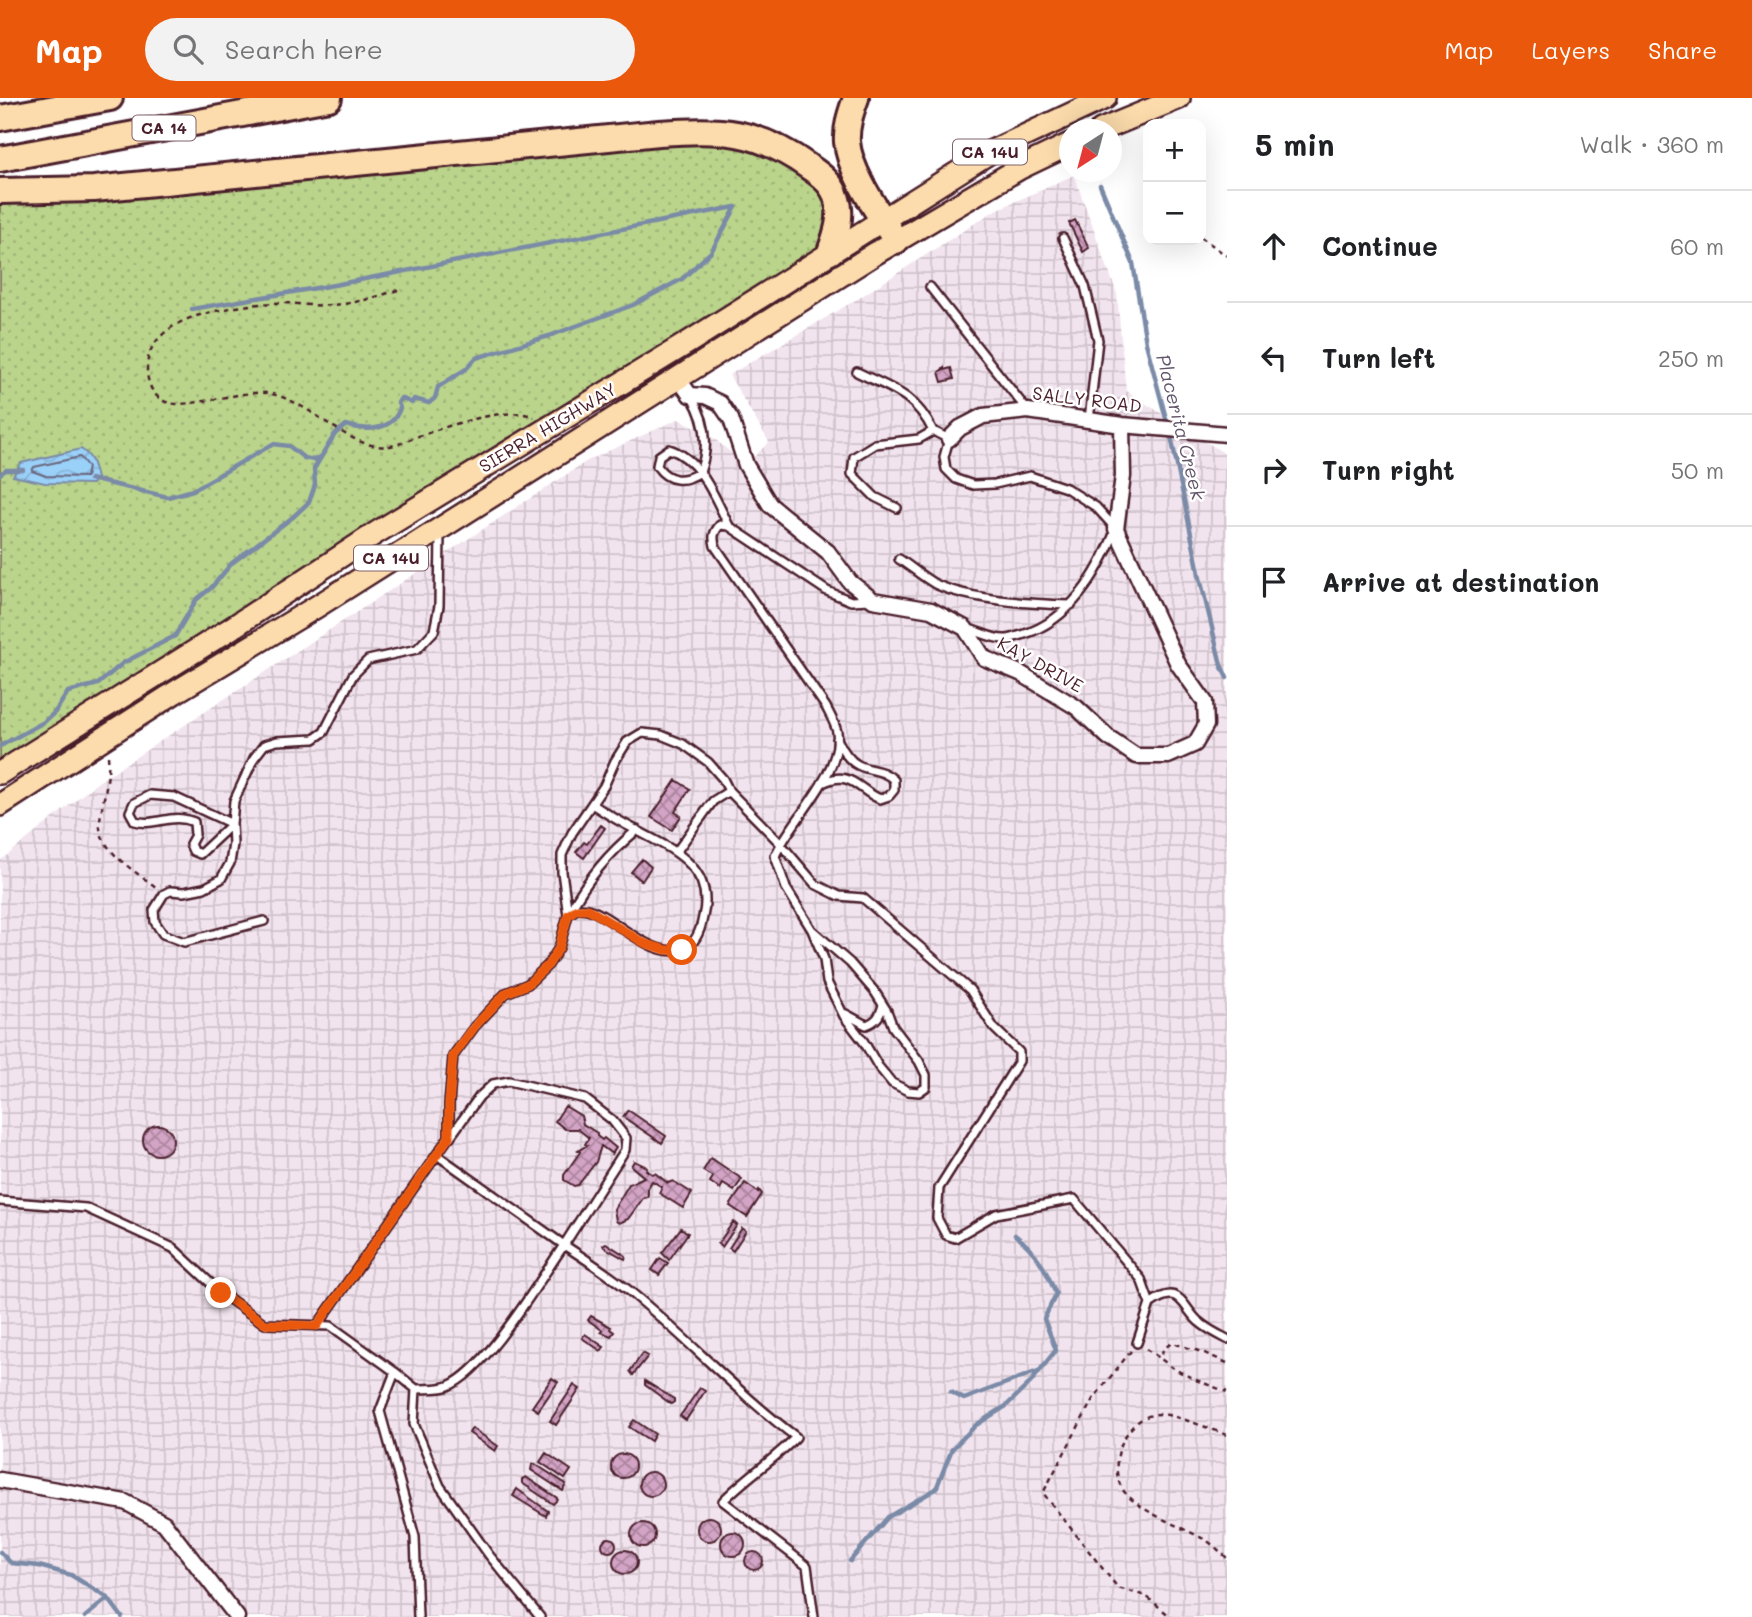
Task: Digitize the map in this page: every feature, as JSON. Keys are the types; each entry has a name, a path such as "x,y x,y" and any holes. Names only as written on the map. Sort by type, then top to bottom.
{"highway":[{"path":"0,102 21,98"},
{"path":"0,118 110,98"},
{"path":"0,142 243,98"},
{"name":"CA 14","path":"0,159 329,98"},
{"path":"856,98 848,118 847,141 852,163 896,242"},
{"path":"0,191 94,189 659,133 702,130 730,132 751,136 773,145 821,175 832,187 838,200 839,211 830,252"}],"main road":[{"name":"SIERRA HIGHWAY","path":"0,773 992,150 1105,98"},
{"path":"1122,121 1179,98"},
{"name":"SIERRA HIGHWAY","path":"0,805 441,528 684,386 896,242 1059,149"},
{"path":"426,503 441,528"}],"street":[{"path":"684,386 720,403 731,419 746,465 770,505 828,552 850,582 873,600"},
{"name":"SALLY ROAD","path":"948,439 960,428 984,416 1028,411 1122,425 1227,434"},
{"path":"1116,529 1123,476 1122,425"},
{"name":"KAY DRIVE","path":"873,600 931,610 965,628 984,658 1020,674 1076,707 1108,737 1136,756 1168,756 1195,744 1206,725 1205,702 1178,664 1116,529"},
{"path":"0,1480 125,1502 164,1523 237,1617"}],"lane":[{"path":"1063,238 1085,286 1098,340 1089,420"},
{"path":"930,287 1028,411"},
{"path":"857,372 907,397 921,409 933,431 948,439 944,457 946,469 956,479 973,485 1030,477 1066,488 1096,507 1116,529 1108,550 1081,595 1060,617 1033,631 1006,639 965,628"},
{"path":"684,386 700,411 705,431 705,452 700,472 692,477 671,479 663,475 657,466 659,456 669,449 682,453 700,472 729,526 827,591 851,601 873,600"},
{"path":"897,508 875,497 852,474 854,457 875,444 919,439 933,431"},
{"path":"729,526 720,526 716,530 713,537 715,546 826,707 833,721 836,739 835,754 821,784 780,843 775,856 778,867 786,888 812,930 824,959 827,982 842,1011 891,1083 908,1091 919,1092 926,1087 926,1075 893,1027 875,992 850,963 812,930"},
{"path":"264,921 184,942 163,934 155,922 154,910 164,894 170,891 184,892 204,888 221,879 230,863 234,802 254,758 264,745 278,741 314,739 324,732 353,675 368,660 417,649 434,631 439,606 441,528"},
{"path":"899,559 936,584 970,594 1071,605"},
{"path":"568,915 562,855 572,833 604,786 627,742 642,733 661,735 683,744 708,762 723,779 729,791 780,843 814,884 839,895 863,898 970,990 994,1028 1019,1052 1019,1061 939,1188 937,1218 946,1235 955,1238 996,1214 1074,1199 1141,1279 1150,1304 1137,1343"},
{"path":"821,784 841,777 850,779 880,799 889,796 894,790 894,780 885,772 858,765 845,753 836,739"},
{"path":"677,851 713,801 729,791"},
{"path":"150,795 174,797 232,824 200,854 193,851 190,844 195,835 194,822 182,816 147,824 135,821 130,812 134,803 150,795"},
{"path":"568,915 577,909 588,909 644,943 666,950 682,950 691,944 699,932 705,901 703,886 693,867 677,851 592,804"},
{"path":"449,1137 453,1056 475,1026 506,993 528,984 548,965 559,948 568,915 578,895 612,851 637,830"},
{"path":"842,1011 866,1024 875,1022 883,1005"},
{"path":"0,1201 86,1208 173,1248 221,1293 265,1324 317,1326 331,1326 415,1389 446,1387 469,1374 508,1327 625,1150 626,1138 612,1120 585,1099 509,1081 493,1084 479,1097 449,1137 317,1326"},
{"path":"437,1155 610,1275 640,1299 756,1407 796,1437 776,1458 743,1481 723,1501 807,1566 814,1617"},
{"path":"1150,1304 1171,1295 1184,1302 1200,1324 1227,1339"},
{"path":"395,1372 380,1411 415,1536 418,1617"},
{"path":"415,1389 414,1424 440,1486 489,1555 540,1617"}],"path":[{"path":"1206,241 1227,256"},
{"path":"398,290 359,302 273,303 198,315 165,331 153,346 146,363 147,380 156,395 167,403 265,393 284,398 315,412 359,442 373,447 392,446 458,424 510,413 528,414 546,429"},
{"path":"103,739 109,772 100,824 104,842 119,858 164,894"},
{"path":"1171,1617 1146,1596 1118,1588 1043,1493 1093,1399 1137,1343 1174,1369 1227,1392"},
{"path":"1161,1359 1161,1353 1172,1343 1227,1363"},
{"path":"1227,1435 1160,1414 1136,1423 1119,1450 1116,1465 1118,1479 1125,1494 1143,1507 1209,1542 1227,1558"}],"shaded area":[{"path":"1059,182 1077,182 1117,294 1126,391 1227,455 1227,1617 0,1617 0,861 98,782 587,461 678,419 705,431 746,465 769,442 729,375 859,298 994,211"}],"green space":[{"path":"681,140 733,142 799,169 823,191 834,209 821,245 0,759 0,200"}],"water":[{"path":"81,449 94,465 97,478 92,484 45,483 13,476 21,463"}],"building":[{"path":"1075,220 1089,248 1083,252 1069,223"},
{"path":"944,368 951,368 954,379 942,382 939,372"},
{"path":"676,780 690,789 675,812 681,816 672,830 651,817"},
{"path":"601,825 605,828 584,858 576,852 584,842 587,844"},
{"path":"642,859 651,867 642,881 631,872"},
{"path":"565,1106 581,1116 583,1124 597,1133 597,1136 616,1148 612,1154 601,1146 596,1162 578,1185 574,1186 564,1180 564,1175 580,1152 578,1151 587,1145 585,1144 589,1138 578,1129 565,1129 555,1121"},
{"path":"628,1110 666,1136 662,1143 623,1117"},
{"path":"158,1125 164,1126 172,1134 172,1146 164,1154 158,1155 152,1154 144,1146 143,1140 144,1134 152,1126"},
{"path":"711,1158 742,1179 734,1191 723,1184 720,1189 710,1182 713,1177 703,1171"},
{"path":"634,1161 668,1183 673,1181 692,1193 683,1208 659,1193 662,1187 652,1181 648,1195 628,1219 619,1223 616,1221 614,1209 629,1184 644,1177 631,1166"},
{"path":"745,1183 762,1194 747,1217 730,1206"},
{"path":"733,1222 737,1225 722,1247 718,1244"},
{"path":"681,1228 688,1233 669,1260 662,1253"},
{"path":"742,1228 746,1231 733,1251 729,1248"},
{"path":"606,1243 626,1256 625,1259 604,1247"},
{"path":"660,1258 668,1263 659,1275 652,1270"},
{"path":"591,1316 611,1327 614,1332 611,1336 601,1332 602,1330 588,1320"},
{"path":"585,1334 604,1347 601,1351 582,1338"},
{"path":"643,1353 648,1356 633,1375 630,1371"},
{"path":"552,1378 558,1382 538,1411 532,1407"},
{"path":"645,1381 674,1399 674,1402 671,1404 645,1385"},
{"path":"574,1385 580,1389 556,1425 550,1421"},
{"path":"700,1388 705,1391 686,1420 680,1416"},
{"path":"634,1420 655,1434 651,1441 629,1427"},
{"path":"472,1428 498,1446 495,1451 469,1433"},
{"path":"546,1453 571,1470 565,1479 540,1462"},
{"path":"623,1454 632,1457 635,1466 632,1475 623,1478 614,1475 611,1466 614,1457"},
{"path":"535,1464 566,1484 563,1491 531,1470"},
{"path":"651,1472 659,1476 663,1484 659,1492 651,1496 643,1492 639,1484 643,1476"},
{"path":"526,1477 557,1498 556,1501 553,1504 522,1483 522,1479"},
{"path":"517,1489 548,1511 546,1516 513,1496"},
{"path":"709,1517 720,1524 721,1529 714,1540 709,1541 698,1534 697,1529 704,1518"},
{"path":"643,1523 654,1530 655,1535 648,1546 643,1547 632,1540 631,1535 638,1524"},
{"path":"733,1532 742,1535 745,1544 742,1553 733,1556 724,1553 721,1544 724,1535"},
{"path":"609,1538 614,1540 614,1550 609,1552 604,1550 602,1545 604,1540"},
{"path":"625,1550 633,1554 637,1562 633,1570 625,1574 617,1570 613,1562 617,1554"},
{"path":"750,1552 758,1552 763,1561 761,1568 750,1570 745,1565 745,1557"}],"waterway":[{"name":"Placerita Creek","path":"1100,185 1133,263 1146,343 1172,441 1221,665 1227,678"},
{"path":"192,309 334,285 735,207"},
{"path":"0,746 44,722 55,712 68,692 98,684 123,663 175,636 196,600 211,588 232,563 309,502 315,485 314,469 335,434 346,425 370,429 385,426 396,416 401,398 412,403 414,399 429,403 435,398 438,387 466,369 476,358 549,336 633,305 682,279 711,252 736,207"},
{"path":"90,479 168,497 193,490 273,444 289,446 304,458 314,460 320,457"},
{"path":"0,474 6,470 23,470"},
{"path":"850,1561 888,1517 936,1489 952,1449 976,1425 1006,1406 1030,1383 1056,1350 1044,1319 1056,1294 1040,1261 1015,1235"},
{"path":"951,1392 964,1399 1038,1371"},
{"path":"0,1552 11,1563 39,1566 71,1575 108,1598 122,1617"},
{"path":"85,1617 108,1598"}],"route":[{"path":"221,1293 265,1324 317,1326 449,1137 453,1056 475,1026 506,993 528,984 548,965 559,948 568,915 577,909 588,909 644,943 666,950 682,950"}]}
